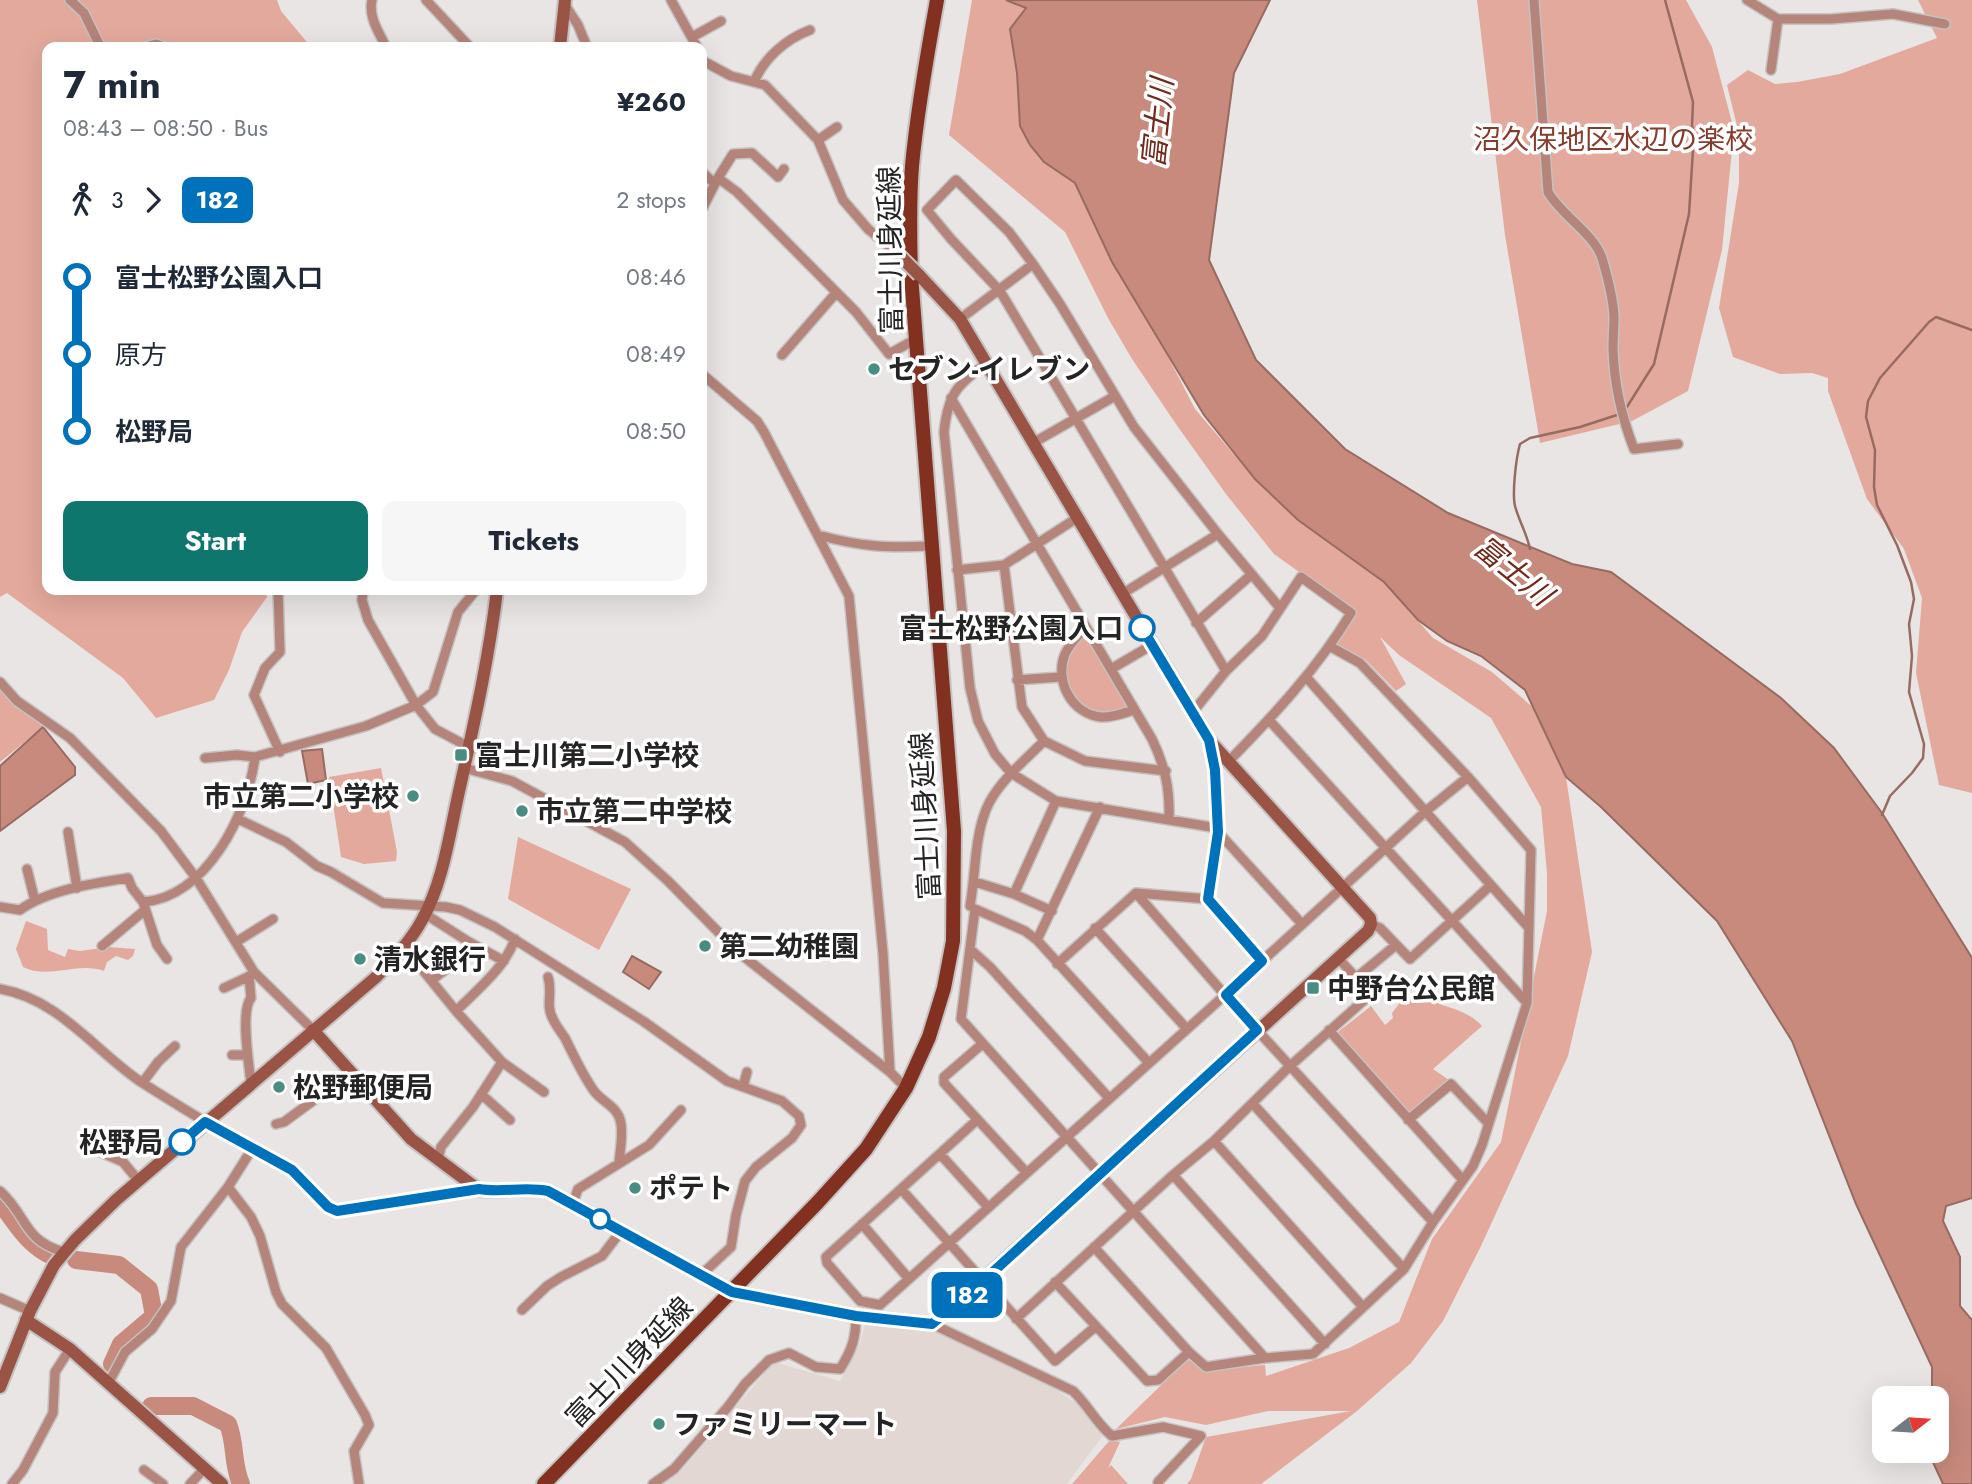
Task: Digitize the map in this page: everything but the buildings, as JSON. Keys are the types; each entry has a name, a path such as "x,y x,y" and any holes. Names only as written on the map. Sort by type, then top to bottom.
{"main road":[{"name":"富士川身延線","path":"544,1484 732,1292 866,1149 906,1087 929,1037 944,988 953,941 954,831 911,275 912,168 920,98 937,0"}],"street":[{"path":"70,0 84,13 98,42"},
{"path":"372,0 370,9 373,21 384,42"},
{"path":"426,0 465,42"},
{"path":"671,0 694,42"},
{"path":"1534,0 1548,192 1597,248 1602,258 1614,313 1613,351 1620,398 1626,428 1634,449 1678,444"},
{"path":"1747,0 1779,19 1831,19 1893,14 1945,24"},
{"path":"561,42 565,2"},
{"path":"565,2 585,42"},
{"path":"1771,70 1779,19"},
{"path":"692,37 721,21"},
{"path":"754,82 760,68 770,56 810,30"},
{"path":"707,62 731,76 765,85 818,140 843,200 868,229 896,252 960,319 1209,740 1370,918 1368,931 982,1282 932,1324"},
{"path":"818,140 837,127"},
{"path":"707,199 733,154 752,153 778,177 784,169"},
{"path":"707,175 737,192 876,335 888,354 916,339"},
{"path":"1226,671 1000,291 927,210 956,180 1009,232 1060,304 1134,427 1280,608"},
{"path":"960,319 1033,264"},
{"path":"782,355 836,293"},
{"path":"986,364 962,381 950,398 944,432 970,688 978,721 995,754 1011,773 1056,801 1169,819 1217,830 1302,923"},
{"path":"707,378 757,421 849,596 884,953 890,1072"},
{"path":"1033,443 1115,396"},
{"path":"950,398 1152,739 1166,771 1170,797 1169,819"},
{"path":"957,570 1004,565 1077,518"},
{"path":"1122,594 1218,534"},
{"path":"818,535 854,545 880,548 931,546"},
{"path":"1004,565 1021,707 1044,741 1085,761 1166,771"},
{"path":"1196,623 1251,575"},
{"path":"1192,713 1226,671 1262,636 1301,578 1351,613 1331,647 1307,678 1229,761"},
{"path":"278,595 281,652 265,668 254,695 280,752"},
{"path":"362,595 368,620 415,705 435,729 469,747"},
{"path":"205,758 237,755 255,757 280,752 299,744 366,726 415,705 433,692 457,612 472,595"},
{"path":"0,1387 28,1315 54,1265 64,1252 138,1180 375,978 404,947 427,910 439,880 469,747 496,595"},
{"path":"1086,628 1072,642 1064,657 1061,677 1069,697 1082,710 1102,717 1134,710"},
{"path":"1111,669 1152,645"},
{"path":"1094,1247 1189,1352 1206,1367 1313,1354 1404,1269 1473,1166 1527,1003 1531,850 1468,777 1360,663 1331,647"},
{"path":"1017,680 1061,677"},
{"path":"1307,678 1529,928"},
{"path":"0,682 17,701 70,738 161,831 196,878 236,942 252,975 313,1031 411,1139 479,1189"},
{"path":"1269,720 1527,1003"},
{"path":"1208,899 1217,830 1215,770 1209,740"},
{"path":"970,906 979,834 989,803 1011,773 1044,741"},
{"path":"102,946 144,906 164,898 196,878 229,838 254,769 255,757"},
{"path":"464,768 512,781 625,842 738,951 906,1087"},
{"path":"977,1120 826,1257 827,1263 860,1301 880,1305 1226,995 1426,811 1468,777"},
{"path":"1014,894 1056,801"},
{"path":"1037,940 1100,807"},
{"path":"237,820 286,842 317,866 383,903 427,910 460,910 515,939 643,1021 727,1081 782,1101 799,1116 801,1125 792,1138 756,1167 745,1181 731,1247 700,1276"},
{"path":"68,832 77,888"},
{"path":"26,869 35,901"},
{"path":"0,907 20,910 35,901 77,888 128,878 144,906 157,945 167,959"},
{"path":"975,882 1014,894 1052,911"},
{"path":"1371,925 1380,928 1409,959 1491,885"},
{"path":"1136,893 1433,1222"},
{"path":"1057,964 1136,893 1208,899 1262,961"},
{"path":"1149,1063 1037,940 1025,931 975,909 961,1019 981,1045 1067,1136 1265,1358"},
{"path":"427,910 469,942 504,961"},
{"path":"236,942 273,919"},
{"path":"1096,928 1187,1029"},
{"path":"456,1011 494,974 515,939"},
{"path":"1356,978 1396,945"},
{"path":"404,947 502,1062 544,1092"},
{"path":"971,950 990,967 1109,1098"},
{"path":"1016,1319 1172,1175 1214,1141 1329,1030 1371,995 1338,958"},
{"path":"432,980 445,970"},
{"path":"224,988 252,975"},
{"path":"251,1083 247,1055 248,1002 251,998 252,975"},
{"path":"548,977 552,988 548,1007 552,1018 596,1094 617,1113 621,1124 619,1163"},
{"path":"0,989 18,992 40,1001 61,1015 117,1065 205,1122 292,1170 328,1207 337,1211 479,1189 489,1191 533,1188 548,1191 732,1292 856,1316 932,1324 1073,1391 1086,1403 1093,1419 1112,1436 1163,1427 1201,1436 1158,1482"},
{"path":"1329,1030 1462,1180"},
{"path":"143,1082 175,1045"},
{"path":"981,1045 944,1077 944,1083 1026,1172"},
{"path":"232,1055 247,1055"},
{"path":"438,1160 441,1147 502,1062"},
{"path":"743,1087 747,1072"},
{"path":"276,1125 351,1073"},
{"path":"377,1101 397,1083"},
{"path":"1408,1120 1451,1084 1488,1123"},
{"path":"481,1094 510,1120"},
{"path":"1253,1104 1404,1269"},
{"path":"573,1203 578,1189 649,1145 681,1111"},
{"path":"1214,1141 1363,1307"},
{"path":"109,1382 125,1352 152,1329 171,1301 181,1247 228,1187 252,1149"},
{"path":"98,1151 123,1162 138,1180"},
{"path":"940,1154 988,1207"},
{"path":"1172,1175 1325,1344"},
{"path":"228,1187 251,1217 260,1236 282,1304 326,1348 365,1415 369,1425 354,1451 359,1484"},
{"path":"901,1189 1055,1361 1095,1327"},
{"path":"0,1191 11,1201 29,1231 47,1247 64,1252"},
{"path":"862,1224 909,1279"},
{"path":"522,1310 547,1286 602,1256 621,1231"},
{"path":"1055,1282 1147,1381 1158,1380 1189,1352"},
{"path":"0,1298 28,1315 70,1349 222,1484"},
{"path":"653,1484 674,1469 768,1360 789,1353 816,1367 840,1368 853,1349 856,1316"},
{"path":"12,1484 23,1470 52,1413 55,1372 70,1349"},
{"path":"190,1484 204,1469"},
{"path":"144,1470 163,1484"}],"shaded area":[{"path":"865,1324 927,1326 1055,1389 1082,1407 1104,1434 1067,1484 662,1484 682,1470 774,1362 840,1381 860,1343"}],"green space":[{"path":"0,0 277,0 281,11 307,42 42,42 42,595 267,597 242,632 229,670 214,700 156,718 123,678 7,593 0,597"},
{"path":"972,0 1007,0 1027,8 1044,162 1075,183 1132,295 1195,409 1255,479 1316,533 1384,582 1433,638 1492,672 1536,710 1566,777 1592,952 1568,1056 1481,1246 1443,1321 1411,1363 1357,1411 1261,1484 1187,1484 1206,1437 1351,1411 1268,1411 1206,1425 1165,1417 1116,1429 1190,1357 1205,1371 1265,1365 1266,1376 1349,1348 1399,1322 1432,1239 1501,1142 1547,911 1547,873 1541,807 1491,718 1399,655 1380,637 1406,684 1396,691 1366,660 1336,645 1356,613 1274,554 1226,494 1132,359 1065,232 949,135"},
{"name":"沼久保地区水辺の楽校","path":"1477,0 1686,0 1712,47 1734,130 1722,250 1688,391 1632,421 1540,443 1505,235"},
{"path":"1918,0 1972,0 1972,793 1939,785 1916,673 1922,598 1904,549 1867,499 1828,391 1828,378 1812,373 1780,374 1733,357 1719,308 1739,183 1739,134 1727,85 1748,70 1775,84 1840,74 1937,38"},
{"path":"1086,634 1129,707 1109,713 1096,713 1084,708 1074,698 1066,681 1067,664 1074,649"},
{"path":"0,680 43,727 0,762"},
{"path":"381,768 397,852 396,861 364,864 341,857 329,777"},
{"path":"518,837 631,889 599,950 508,899"},
{"path":"26,921 47,929 48,950 65,957 68,949 80,951 109,947 135,949 133,956 128,960 116,956 107,962 104,971 84,968 43,972 23,967 16,949"},
{"path":"1424,991 1439,1004 1469,1015 1482,1026 1433,1069 1449,1080 1410,1113 1338,1032 1371,1006 1385,1025 1393,1018 1392,1013 1406,995"},
{"path":"1110,1440 1120,1442 1108,1468 1111,1465 1128,1484 1072,1484"}],"water":[{"name":"富士川","path":"1006,0 1270,0 1234,73 1209,260 1256,360 1345,449 1448,513 1572,564 1611,572 1781,698 1834,748 1882,813 1972,958 1972,1198 1946,1206 1943,1221 1960,1257 1960,1306 1972,1320 1972,1484 1943,1484 1933,1463 1950,1463 1950,1386 1932,1386 1932,1367 1856,1204 1792,1041 1717,921 1601,807 1566,777 1525,690 1481,656 1447,641 1418,620 1384,582 1298,520 1255,479 1204,415 1112,262 1075,183 1044,162 1030,145 1020,126 1017,73 1010,29 1026,8"},
{"path":"43,727 75,767 75,775 0,831 0,766"},
{"path":"322,749 326,780 308,784 302,751"},
{"path":"632,956 661,972 649,989 623,972"}],"waterway":[{"path":"1625,410 1654,364 1689,214 1694,133 1693,102 1665,0"},
{"path":"1882,815 1890,796 1923,758 1924,744 1909,692 1912,656 1909,624 1914,599 1911,582 1897,545 1877,505 1874,487 1875,450 1866,417 1868,401 1880,378 1936,317 1972,330"},
{"name":"富士川","path":"1530,549 1514,500 1520,444 1530,438 1580,427 1620,414"},
{"path":"0,1202 27,1238 48,1254"},
{"path":"76,1260 119,1265 149,1289 154,1316 121,1344 112,1364"},
{"path":"151,1406 193,1406 228,1424 241,1484"}],"bus line":[{"name":"182","path":"182,1142 205,1122 292,1170 328,1207 337,1211 479,1189 489,1191 533,1188 548,1191 732,1292 856,1316 932,1324 982,1282 1257,1030 1226,995 1262,961 1208,899 1218,832 1215,770 1209,740 1142,628"}],"place":[{"name":"セブン-イレブン","path":"874,369"},
{"name":"富士松野公園入口","path":"1142,628"},
{"name":"富士川第二小学校","path":"461,755"},
{"name":"市立第二小学校","path":"413,796"},
{"name":"市立第二中学校","path":"522,811"},
{"name":"第二幼稚園","path":"705,946"},
{"name":"清水銀行","path":"360,959"},
{"name":"中野台公民館","path":"1313,988"},
{"name":"松野郵便局","path":"279,1087"},
{"name":"松野局","path":"182,1142"},
{"name":"ポテト","path":"635,1188"},
{"name":"ファミリーマート","path":"659,1424"}]}
